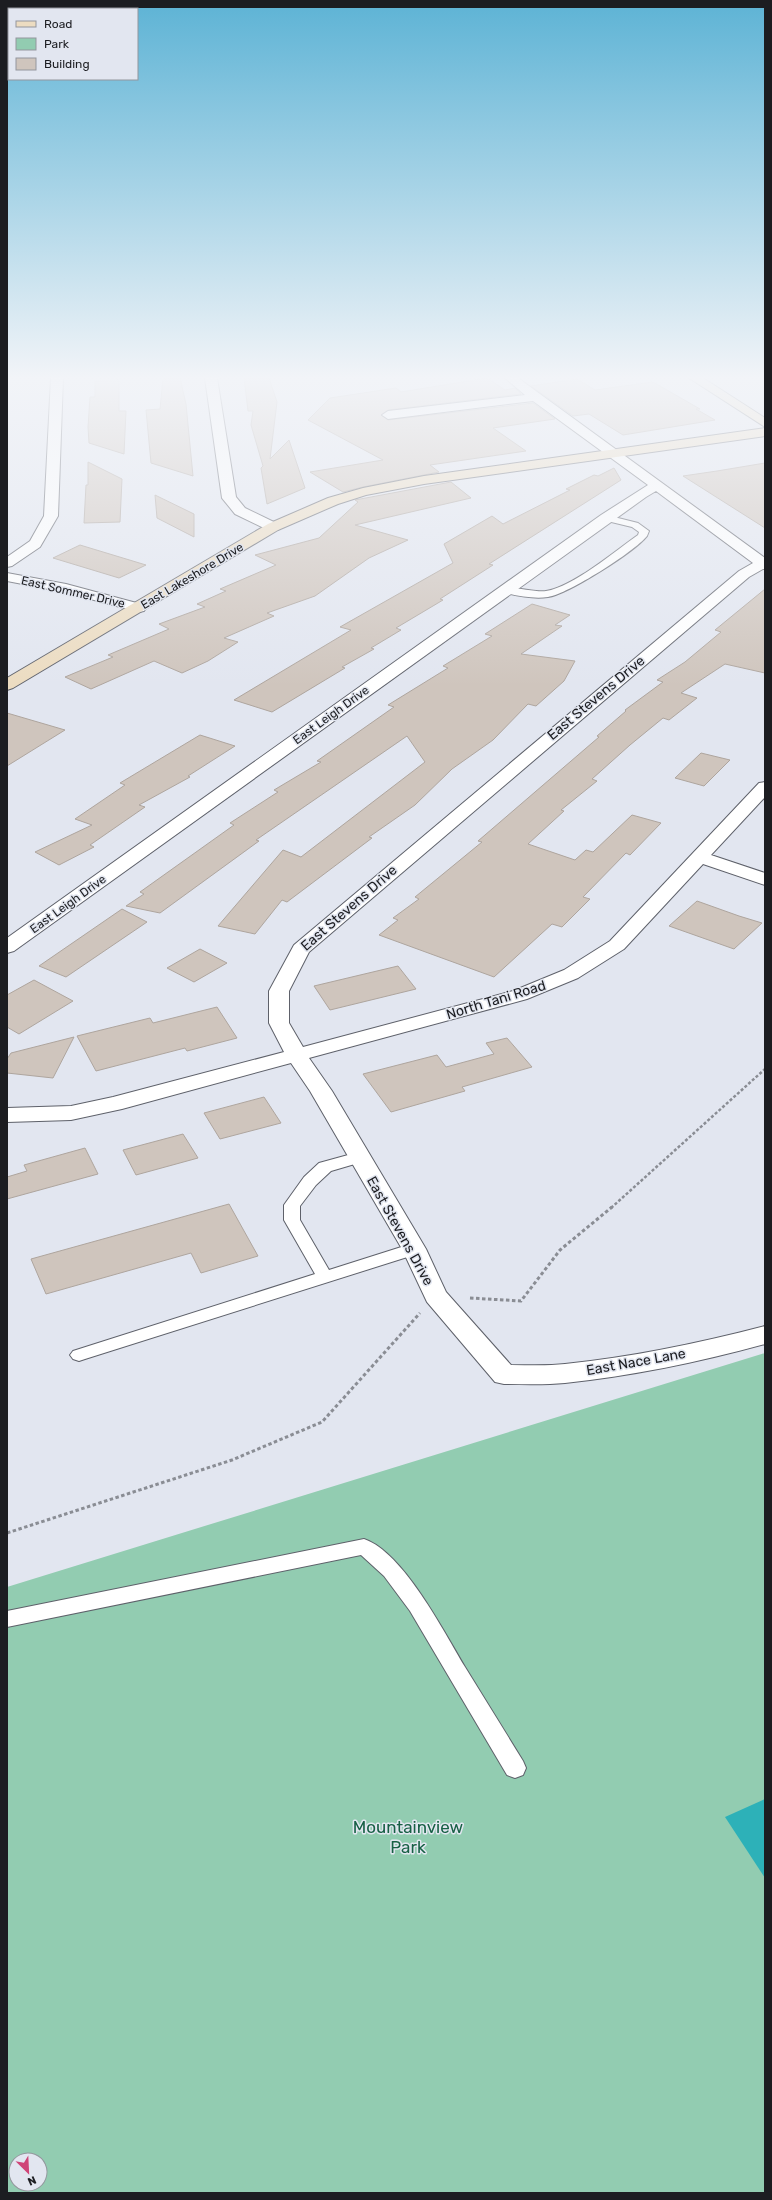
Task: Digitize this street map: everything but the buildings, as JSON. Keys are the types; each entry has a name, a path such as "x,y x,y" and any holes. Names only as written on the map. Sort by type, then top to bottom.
{"main road":[{"name":"East Lakeshore Drive","path":"7,685 298,514 360,492 424,481"}],"street":[{"name":"East Sommer Drive","path":"7,563 35,544 52,516 53,481"},
{"path":"226,481 229,498 240,511 273,528"},
{"path":"650,481 764,564"},
{"name":"East Leigh Drive","path":"7,947 606,518 641,494 657,486"},
{"name":"East Stevens Drive","path":"504,1375 436,1296 414,1249 321,1091 297,1056 279,1023 279,991 301,949 569,720 744,574 764,564"},
{"name":"East Sommer Drive","path":"7,577 66,588 139,608"},
{"name":"North Tani Road","path":"297,1056 520,995 571,974 617,945 765,787"},
{"path":"699,857 765,879"},
{"path":"7,1115 71,1113 114,1104 297,1056"},
{"name":"East Nace Lane","path":"504,1375 564,1374 637,1363 713,1349 765,1335"}],"lane":[{"path":"506,590 548,594 564,590 642,536 644,530 635,525 606,518"},
{"path":"325,1277 292,1220 292,1205 310,1181 325,1167 359,1157"},
{"path":"79,1355 414,1249"},
{"path":"7,1619 364,1547 391,1570 417,1605 515,1768"}],"path":[{"path":"7,1533 232,1460 322,1422 436,1296 521,1301 560,1250 609,1209 765,1069"}],"green space":[{"name":"Mountainview Park","path":"765,1353 765,2193 7,2193 7,1587"}],"water":[{"path":"765,1799 765,1878 725,1817"}]}
